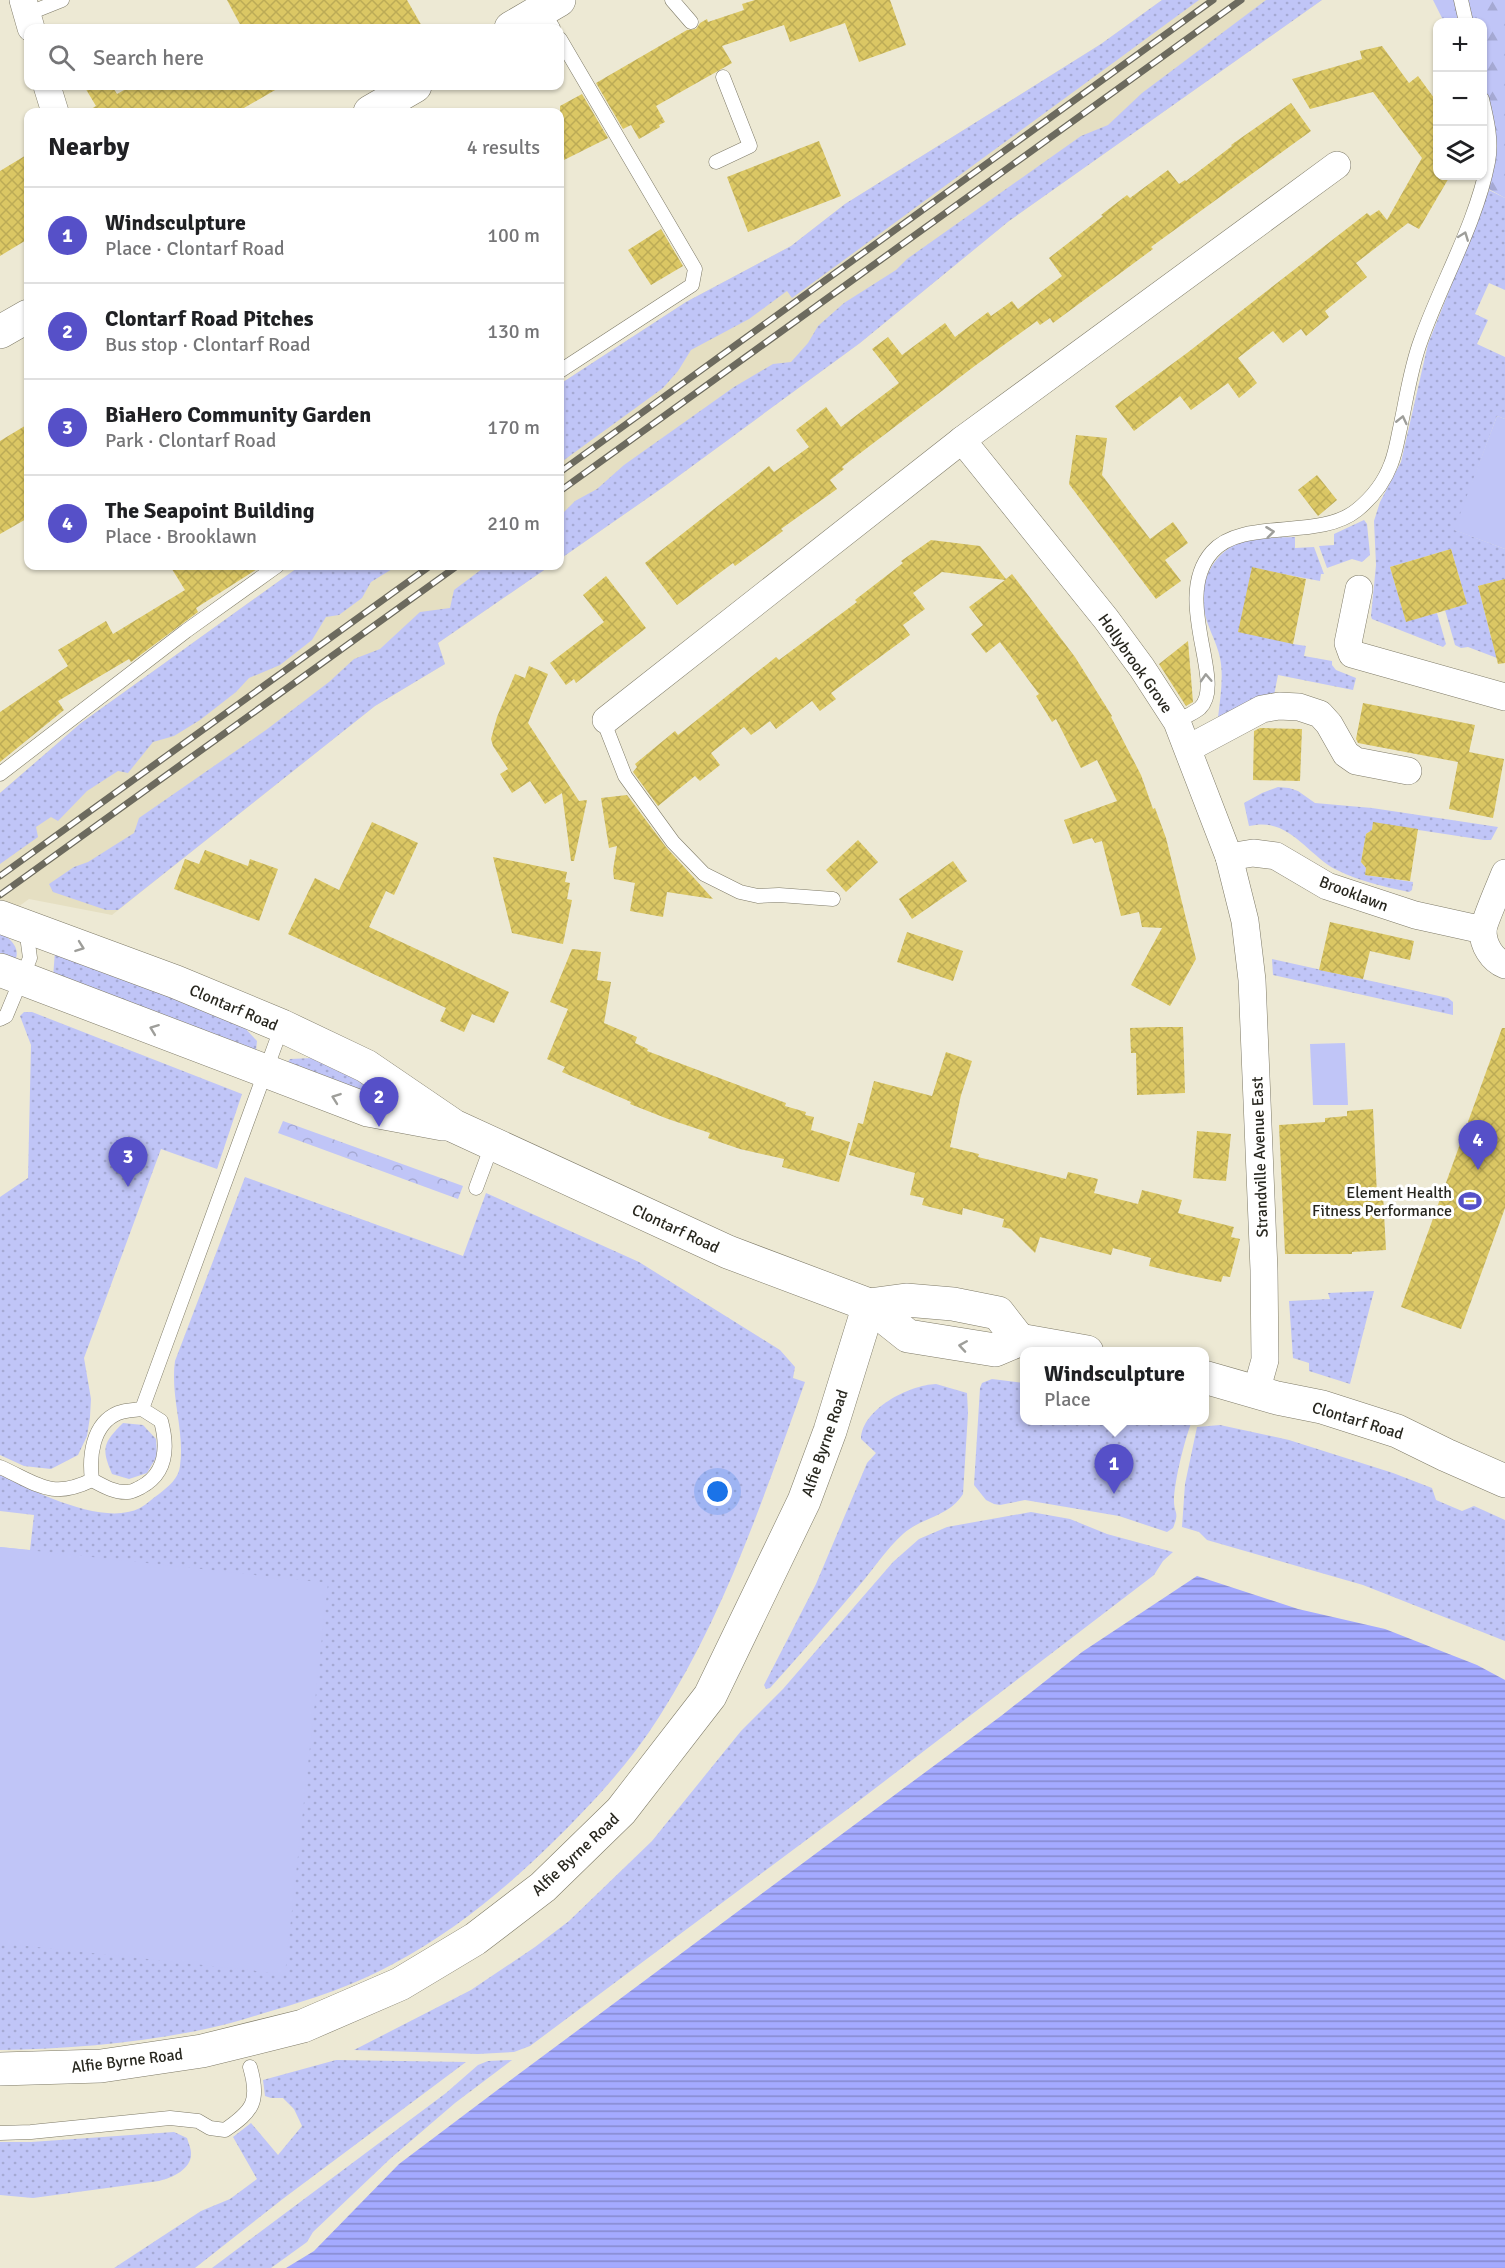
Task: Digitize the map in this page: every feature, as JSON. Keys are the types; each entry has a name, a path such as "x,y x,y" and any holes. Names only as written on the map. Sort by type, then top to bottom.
{"main road":[{"path":"520,24 554,8"},
{"path":"377,108 408,90"},
{"path":"0,332 24,318"},
{"name":"Clontarf Road","path":"13,922 176,982 282,1026 366,1066 454,1126 728,1252 869,1305 908,1336 995,1350 1019,1340 1059,1347"},
{"name":"Clontarf Road","path":"11,974 368,1110 454,1126"},
{"name":"Alfie Byrne Road","path":"0,2069 101,2066 202,2051 303,2026 400,1984 475,1939 543,1887 621,1810 710,1696 804,1501 830,1431 869,1305"},
{"name":"Clontarf Road","path":"1209,1378 1277,1398 1322,1407 1397,1431 1505,1481"}],"street":[{"path":"48,90 54,108"},
{"path":"606,720 962,440 1337,165"},
{"name":"Hollybrook Grove","path":"962,440 1106,619 1142,668 1177,722 1189,748 1229,857 1245,921"},
{"path":"1359,589 1348,643 1352,654 1505,698"},
{"path":"1189,748 1262,709 1280,705 1299,707 1320,714 1329,724 1346,754 1356,760 1408,771"},
{"name":"Brooklawn","path":"1229,857 1253,852 1276,856 1328,886 1415,915 1483,930"},
{"path":"1505,873 1483,930 1487,948 1497,962 1505,965"},
{"name":"Strandville Avenue East","path":"1245,921 1252,980 1264,1270 1265,1360 1256,1392"}],"lane":[{"path":"27,14 62,0"},
{"path":"672,0 691,22"},
{"path":"1461,0 1465,18"},
{"path":"564,46 695,269 692,285 564,368"},
{"path":"716,162 750,146 723,77"},
{"path":"1177,722 1200,708 1207,697 1205,660 1196,614 1196,585 1201,566 1214,550 1233,537 1330,524 1356,511 1378,490 1392,462 1420,343 1483,187 1489,158 1487,123"},
{"path":"0,774 148,660 272,570"},
{"path":"606,720 605,725 625,776 673,842 704,874 740,892 758,896 790,895 833,899"},
{"path":"0,1019 6,1016 11,974 30,958 13,922"},
{"path":"142,1409 282,1026"},
{"path":"476,1188 492,1144"},
{"path":"142,1409 161,1421 165,1437 164,1460 153,1480 130,1492 114,1491 92,1480 90,1466 93,1443 104,1423 118,1413 142,1409"},
{"path":"0,1467 51,1490 73,1489 92,1480"},
{"path":"0,2133 170,2118 198,2121 218,2131 225,2130 247,2114 252,2106 255,2089 250,2067"}],"shaded area":[{"path":"1162,0 1322,0 1009,221 860,343 665,486 564,556 564,381 686,302 791,246 845,204 1101,44"},
{"path":"294,570 544,570 438,643 445,664 375,706 112,915 29,899 0,920 0,793 81,723"}],"green space":[{"path":"1162,0 1199,0 792,298 787,291 749,319 691,350 678,371 663,388 564,460 564,381 686,302 791,246 845,204 1101,44"},
{"path":"1266,0 1322,0 1009,221 860,343 665,486 564,556 564,512 575,501 597,489 624,465 734,387 773,364 791,362 808,343 818,326 844,303 896,270 907,259 1081,136 1108,125 1142,93"},
{"path":"1433,0 1505,0 1505,198 1478,183 1480,180 1487,180 1487,18 1442,18"},
{"path":"1489,190 1505,198 1505,290 1489,283 1475,314 1488,320 1477,344 1505,357 1505,419 1497,416 1455,530 1505,549 1505,579 1478,586 1492,641 1505,661 1468,647 1461,648 1455,645 1445,610 1467,604 1451,549 1390,567 1406,621 1437,613 1446,644 1443,647 1372,619 1371,616 1376,565 1374,521 1380,502 1401,462 1428,344"},
{"path":"1497,416 1505,419 1505,549 1454,530"},
{"path":"1364,520 1367,524 1370,555 1362,562 1352,559 1327,568 1319,546 1334,545 1334,534"},
{"path":"1295,537 1295,548 1314,547 1324,574 1321,574 1320,581 1252,568 1293,644 1306,646 1304,656 1332,661 1336,670 1356,678 1353,690 1278,675 1274,695 1218,718 1221,665 1219,652 1207,622 1203,599 1211,568 1224,552 1244,541 1256,538"},
{"path":"294,570 390,570 371,582 362,598 339,615 326,617 312,640 280,665 249,678 236,692 200,720 174,736 153,742 128,773 118,771 87,791 58,821 51,817 36,827 38,837 0,864 0,793 81,723"},
{"path":"481,570 544,570 438,643 445,664 375,706 118,910 106,910 53,892 49,884 134,833 139,818 266,730 329,682 354,659 380,649 420,612 450,608 454,590"},
{"path":"1278,787 1298,791 1315,803 1372,808 1498,827 1491,840 1484,840 1373,823 1372,830 1366,834 1361,862 1366,868 1365,875 1413,882 1412,890 1409,892 1381,886 1345,874 1326,863 1287,832 1275,827 1263,824 1249,826 1244,803"},
{"path":"0,932 11,941 16,949 14,963 0,959"},
{"path":"55,951 244,1027 257,1041 256,1050 53,978"},
{"path":"1272,959 1448,998 1453,1002 1453,1015 1273,975"},
{"path":"24,1012 32,1012 242,1094 217,1169 161,1149 84,1358 91,1399 87,1436 78,1455 51,1469 24,1466 0,1455 0,1197 28,1178 31,1045 20,1016"},
{"path":"1345,1043 1348,1105 1313,1105 1310,1044"},
{"path":"313,1058 369,1086 369,1089 365,1092 288,1062 290,1059"},
{"path":"283,1121 463,1186 458,1199 278,1133"},
{"path":"245,1177 463,1256 486,1193 639,1262 780,1350 795,1367 793,1378 805,1382 741,1554 683,1678 659,1717 623,1767 552,1843 496,1894 415,1952 379,1972 302,2002 226,2024 158,2038 79,2047 0,2050 0,1547 30,1550 34,1515 0,1511 0,1475 69,1505 107,1513 125,1513 140,1508 172,1482 178,1474 181,1453 174,1388 175,1361"},
{"path":"1374,1291 1350,1384 1309,1371 1309,1363 1293,1358 1289,1301 1330,1299 1328,1293"},
{"path":"992,1379 1020,1382 1020,1425 1191,1425 1176,1483 1174,1501 1176,1515 1173,1528 1167,1532 1119,1516 1025,1500 1000,1505 986,1500 974,1485 982,1383"},
{"path":"936,1384 967,1393 963,1494 950,1508 910,1528 903,1534 803,1651 770,1688 766,1689 764,1685 816,1584 867,1463 876,1453 861,1439 863,1428 869,1418 889,1401 913,1389"},
{"path":"123,1423 143,1425 156,1439 157,1456 147,1473 129,1479 112,1474 105,1452 111,1436"},
{"path":"1220,1425 1289,1440 1393,1473 1432,1488 1436,1500 1462,1511 1474,1506 1505,1520 1505,1641 1363,1585 1207,1540 1199,1532 1182,1527 1185,1484 1197,1427"},
{"path":"1031,1512 1070,1519 1107,1534 1173,1552 1163,1561 1154,1575 856,1803 530,2046 514,2052 478,2054 354,2050 471,1990 569,1921 652,1841 741,1731 783,1689 893,1562 919,1539 947,1527"},
{"path":"0,1547 328,1583 285,1974 0,1943"},
{"path":"336,2060 466,2062 284,2198 195,2268 114,2268 201,2211 230,2199 257,2179 233,2137 251,2123 278,2155 302,2126 294,2109 283,2098 265,2096 263,2080"},
{"path":"512,2060 455,2103 391,2158 313,2232 307,2242 271,2268 212,2268 446,2093 478,2065 488,2061"},
{"path":"174,2132 187,2138 191,2153 185,2168 170,2178 33,2198 0,2195 0,2142"}],"water":[{"path":"1197,1576 1298,1609 1385,1629 1477,1665 1505,1680 1505,2268 286,2268 314,2251 399,2164 1001,1716 1082,1652"}],"building":[{"path":"227,0 407,0 421,24 240,24"},
{"path":"755,0 890,0 906,45 859,62 845,23 790,42 784,25 722,46 732,63 656,106 665,122 659,125 660,127 639,139 631,125 623,129 596,83 687,30 696,29 707,19 708,22 744,10 742,4"},
{"path":"1382,46 1409,83 1418,76 1433,97 1433,180 1448,180 1419,229 1408,223 1356,263 1367,277 1325,311 1329,317 1306,336 1301,329 1283,343 1273,331 1238,358 1257,383 1239,398 1228,383 1191,410 1180,396 1134,431 1115,406 1367,213 1370,216 1379,210 1387,220 1422,158 1373,92 1310,109 1292,79 1362,59 1360,51"},
{"path":"86,90 114,90 117,94 124,90 275,90 244,108 93,108 96,106"},
{"path":"582,94 608,138 564,160 564,108 560,106"},
{"path":"1291,103 1311,131 1151,247 1153,249 1053,323 1050,318 1040,325 1037,321 976,365 842,467 844,469 830,480 837,489 781,529 783,531 735,566 733,563 677,605 645,563 769,466 774,472 809,447 796,430 826,407 841,427 899,383 872,349 888,337 902,355 945,323 955,337 988,312 991,316 1012,301 1018,309 1062,276 1049,258 1127,195 1130,198 1168,170 1179,184 1186,181 1231,145"},
{"path":"819,141 841,196 748,232 727,177"},
{"path":"24,156 24,241 0,256 0,171"},
{"path":"661,229 683,266 651,285 628,250"},
{"path":"24,426 24,520 0,534 0,441"},
{"path":"1076,435 1107,438 1102,475 1150,539 1173,522 1188,543 1165,560 1181,581 1156,599 1069,484"},
{"path":"1317,475 1337,500 1318,516 1298,490"},
{"path":"931,540 980,546 1006,579 1012,574 1075,657 1112,716 1141,775 1166,838 1196,959 1170,1006 1131,985 1162,928 1142,927 1139,912 1121,916 1102,841 1095,843 1092,838 1073,844 1064,820 1117,801 1097,760 1081,768 1056,719 1052,722 1036,696 1039,694 1000,642 986,653 971,634 983,625 969,607 1005,580 942,572 913,593 925,609 903,625 910,635 831,693 836,699 820,711 812,701 776,729 770,721 751,735 744,727 711,753 720,765 700,781 695,776 658,806 633,772 637,767 635,764 675,731 678,735 776,657 779,660 857,602 855,600 903,563 901,561"},
{"path":"1451,549 1467,604 1406,622 1390,567"},
{"path":"1252,567 1306,579 1293,644 1238,632"},
{"path":"172,570 256,570 196,608 198,612 131,662 129,659 58,701 64,710 0,762 0,712 68,666 58,650 106,621 113,634 185,590"},
{"path":"606,576 646,628 576,683 574,679 566,685 550,663 604,622 583,595"},
{"path":"1505,579 1505,663 1498,664 1478,586"},
{"path":"1188,641 1193,702 1186,706 1159,664"},
{"path":"529,666 548,674 528,723 579,801 587,800 574,861 571,861 562,793 545,804 530,781 512,793 500,774 508,769 491,739 497,717 515,674 525,678"},
{"path":"1363,703 1475,725 1469,752 1504,759 1493,818 1449,809 1458,762 1358,743 1356,739"},
{"path":"1260,728 1302,729 1300,781 1253,780 1254,731"},
{"path":"627,795 666,847 713,899 667,892 663,917 630,911 635,883 614,879 613,870 617,846 609,848 601,798"},
{"path":"372,822 418,843 394,895 386,891 369,927 509,992 494,1023 472,1014 464,1032 440,1021 446,1008 288,934 315,878 339,890"},
{"path":"1373,822 1418,829 1410,881 1365,875 1366,868 1361,862 1366,834 1372,830"},
{"path":"858,840 878,862 846,892 826,870"},
{"path":"205,850 248,866 250,859 278,869 259,921 174,889 185,859 199,864"},
{"path":"493,857 567,872 565,882 570,883 567,899 572,900 563,944 512,933"},
{"path":"953,861 967,881 912,919 899,899"},
{"path":"1330,922 1414,941 1410,960 1370,951 1363,979 1319,970"},
{"path":"907,932 963,951 953,981 897,962"},
{"path":"572,949 601,952 597,980 611,982 604,1023 637,1037 635,1043 648,1049 647,1051 786,1103 785,1106 806,1112 805,1115 814,1117 811,1130 850,1142 839,1182 782,1167 784,1159 740,1149 708,1138 710,1133 630,1104 631,1102 562,1072 565,1067 547,1059 568,1009 550,1002"},
{"path":"1183,1027 1185,1093 1137,1095 1136,1053 1131,1053 1130,1028"},
{"path":"1502,1028 1505,1028 1505,1208 1461,1329 1401,1307"},
{"path":"946,1052 972,1061 961,1095 950,1147 979,1154 978,1157 1066,1179 1068,1172 1098,1179 1094,1193 1138,1204 1142,1190 1182,1200 1178,1213 1234,1227 1231,1237 1240,1239 1230,1277 1223,1276 1221,1282 1187,1275 1149,1266 1151,1258 1113,1248 1111,1255 1040,1237 1035,1253 1011,1229 1002,1227 1004,1219 963,1208 962,1215 922,1205 924,1198 910,1195 915,1173 849,1155 858,1123 863,1124 874,1081 932,1096"},
{"path":"1373,1109 1377,1195 1383,1194 1386,1250 1352,1252 1352,1254 1285,1254 1279,1125 1325,1122 1325,1118 1347,1116 1347,1111"},
{"path":"1197,1131 1231,1134 1226,1181 1193,1178"}],"railway":[{"path":"564,469 1213,0"},
{"path":"564,488 1241,0"},
{"path":"0,876 424,570"},
{"path":"0,895 451,570"}],"place":[{"name":"Clontarf Road Pitches","path":"379,1127"},
{"name":"The Seapoint Building","path":"1478,1170"},
{"name":"BiaHero Community Garden","path":"128,1187"},
{"name":"Element Health Fitness Performance","path":"1470,1201"},
{"name":"Windsculpture","path":"1114,1494"}]}
